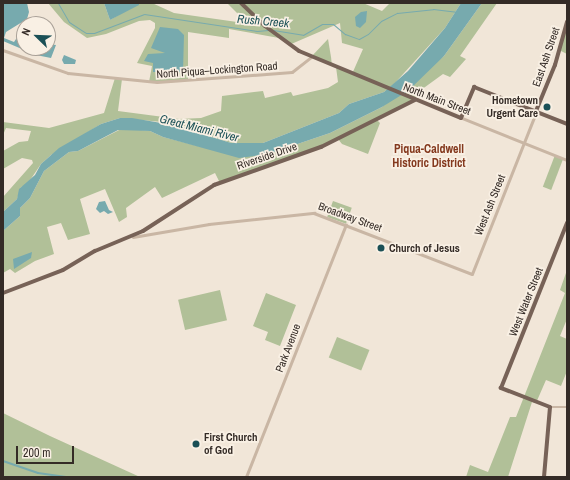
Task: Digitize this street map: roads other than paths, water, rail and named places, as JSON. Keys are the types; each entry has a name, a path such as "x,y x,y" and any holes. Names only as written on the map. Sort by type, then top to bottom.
{"main road":[{"name":"North Main Street","path":"241,3 279,38 311,57 461,118"},
{"name":"East Ash Street","path":"536,111 555,65 567,22"},
{"path":"461,118 474,87 567,124"},
{"name":"Riverside Drive","path":"3,293 63,270 95,250 128,237 144,233 214,185 321,147 415,100"},
{"name":"West Water Street","path":"550,407 501,388 567,223"},
{"path":"544,477 550,407"}],"street":[{"name":"North Piqua–Lockington Road","path":"3,50 68,72 157,82 292,72 302,67 311,57"},
{"name":"East Ash Street","path":"524,142 536,111"},
{"name":"North Main Street","path":"461,118 567,160"},
{"name":"West Ash Street","path":"472,274 524,142"},
{"name":"Broadway Street","path":"144,233 310,213 346,225 472,274"},
{"name":"Park Avenue","path":"246,477 346,225"},
{"path":"550,407 567,407"}],"water":[{"path":"3,3 27,3 29,12 28,16 16,16 16,26 6,32 4,38 14,42 16,39 16,47 3,41"},
{"path":"104,3 139,3 139,5 110,20"},
{"path":"461,3 482,3 444,56 408,91 382,107 330,133 268,154 239,158 163,137 150,131 118,130 78,151 69,152 44,171 30,198 20,208 20,216 3,231 3,212 17,199 19,189 35,175 41,164 59,148 101,124 120,118 132,118 173,125 231,143 263,143 339,113 349,104 384,92 408,71 445,28"},
{"path":"367,11 366,22 360,28 356,26 355,17 361,12"},
{"path":"160,27 178,29 184,35 183,72 153,72 153,63 144,61 148,54 165,53 151,48"},
{"path":"64,55 76,60 75,64 64,64 62,60"},
{"path":"41,56 52,56 51,58"},
{"path":"105,201 109,210 113,212 108,214 104,211 100,213 96,209 99,202"},
{"path":"32,252 31,258 14,269 13,259"}],"waterway":[{"name":"Rush Creek","path":"58,3 69,22 86,33 94,33 144,14 257,31 268,30"},
{"name":"Rush Creek","path":"273,30 303,35 322,24 333,24 345,34 359,39 368,34 381,21 397,13 433,9 456,12"},
{"path":"3,461 38,473 68,477"}],"place":[{"name":"Hometown Urgent Care","path":"547,107"},
{"name":"Church of Jesus","path":"381,248"},
{"name":"First Church of God","path":"196,444"}],"district":[{"name":"Piqua-Caldwell Historic District","path":"429,157"}],"water label":[{"name":"Great Miami River","path":"199,129"}]}
